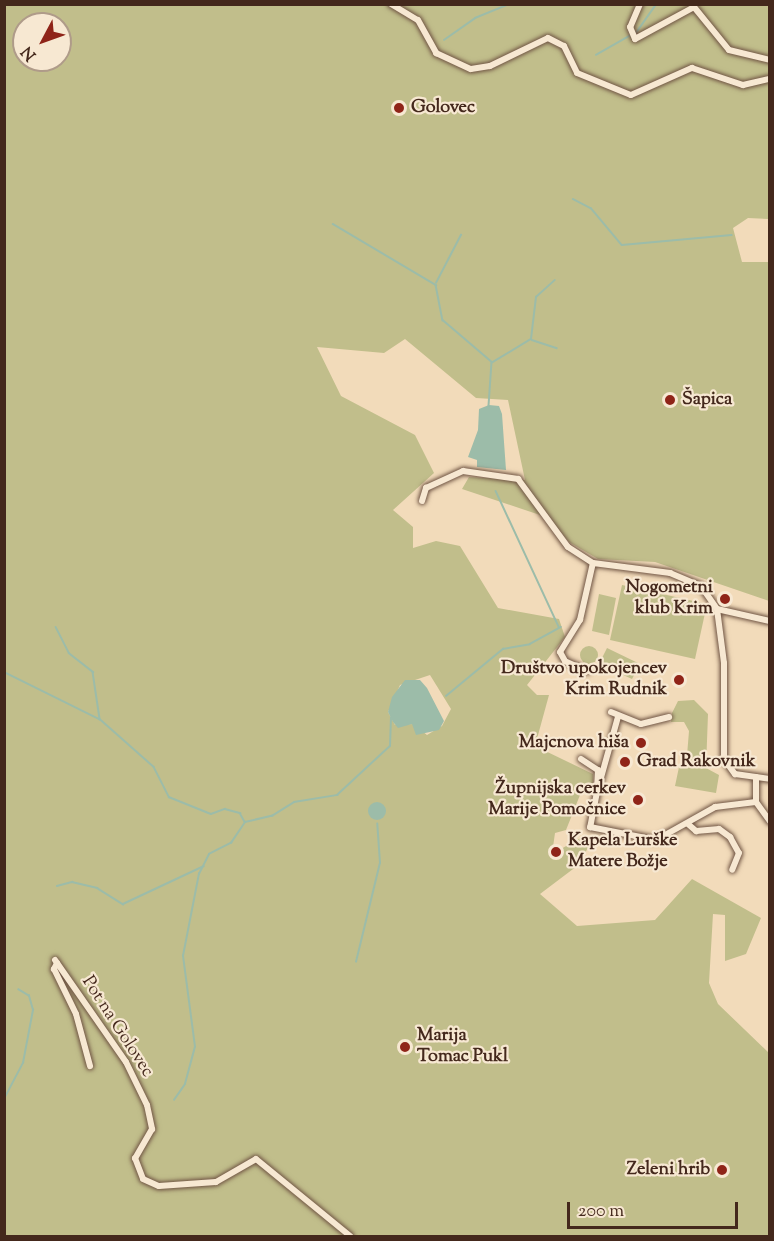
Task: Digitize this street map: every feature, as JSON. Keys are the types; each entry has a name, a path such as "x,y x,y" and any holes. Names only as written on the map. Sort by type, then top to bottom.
{"street":[{"path":"391,4 418,20 436,53 471,69 490,66 548,38 564,46 577,73 631,95 692,68 743,85 770,79"},
{"path":"640,4 630,27 635,39 694,8 729,51 770,60"},
{"path":"422,501 426,488 463,471 518,479 568,546 593,563 690,581 717,609 770,621"},
{"path":"586,671 565,661 560,652 580,620 593,563"},
{"path":"717,609 726,684 724,759 735,774 770,779"},
{"path":"611,712 618,717 649,724 669,717"},
{"path":"618,717 588,821 595,829 660,840 716,807 756,802"},
{"path":"581,759 598,770 597,792"},
{"path":"756,777 756,802 770,821"},
{"path":"688,824 696,831 716,829 730,837 739,853 732,870"},
{"name":"Pot na Golovec","path":"90,1066 76,1014 54,969 56,962 126,1062 147,1105 152,1129 135,1158 142,1179 159,1186 216,1182 256,1159 350,1236"}],"shaded area":[{"path":"5,5 769,5 769,219 748,218 733,228 742,262 769,262 769,601 655,562 598,559 569,542 549,518 462,489 469,477 525,480 508,400 476,398 405,339 384,353 317,347 341,396 415,435 434,473 393,510 413,527 413,548 436,541 460,546 498,608 559,619 565,637 527,685 537,695 549,695 535,746 593,774 593,788 580,795 566,830 555,833 552,854 584,836 591,840 581,863 540,894 577,926 655,920 692,879 761,918 746,954 725,961 725,915 713,914 709,983 718,1004 769,1053 769,1236 5,1236","holes":["430,675 451,709 442,726 427,735 413,724 395,725 388,712 400,685"]},
{"path":"489,405 499,406 502,414 506,470 477,467 477,460 468,457 478,430 479,409"},
{"path":"622,585 707,604 695,659 610,640"},
{"path":"599,594 616,598 609,635 592,631"},
{"path":"585,646 593,646 598,651 596,662 585,664 580,659 580,651"},
{"path":"607,648 640,664 632,679 599,664"},
{"path":"405,680 420,680 427,688 444,721 439,730 416,735 412,724 398,728 393,722 388,712 392,697"},
{"path":"694,700 708,714 706,768 719,775 716,793 675,786 679,767 686,768 689,731 684,722 671,722 672,713 678,701"},
{"path":"377,802 383,805 386,811 383,817 377,820 371,817 368,811 371,805"}],"waterway":[{"path":"444,40 475,18 509,4"},
{"path":"636,33 656,4"},
{"path":"596,55 631,35"},
{"path":"573,199 591,208 622,245 732,235"},
{"path":"333,224 436,285 443,320 492,362 489,406"},
{"path":"436,283 461,235"},
{"path":"493,362 531,339 536,297 555,280"},
{"path":"532,340 557,348"},
{"path":"496,491 559,627"},
{"path":"56,627 69,653 93,672 100,719 154,767 169,797 211,814 225,809 240,813 245,822 272,816 294,802 337,795 390,746 391,718"},
{"path":"446,696 503,649 530,644 561,627"},
{"path":"4,672 99,719"},
{"path":"174,1100 185,1084 195,1047 183,956 199,874 209,854 231,843 245,822"},
{"path":"356,962 380,863 377,824"},
{"path":"57,886 72,882 97,888 123,904 204,866"},
{"path":"4,1099 23,1063 33,1010 29,996 19,990"}],"place":[{"name":"Golovec","path":"399,108"},
{"name":"Šapica","path":"670,400"},
{"name":"Nogometni klub Krim","path":"725,599"},
{"name":"Društvo upokojencev Krim Rudnik","path":"679,680"},
{"name":"Majcnova hiša","path":"641,743"},
{"name":"Grad Rakovnik","path":"625,762"},
{"name":"Župnijska cerkev Marije Pomočnice","path":"638,800"},
{"name":"Kapela Lurške Matere Božje","path":"556,852"},
{"name":"Marija Tomac Pukl","path":"405,1047"},
{"name":"Zeleni hrib","path":"722,1170"}]}
